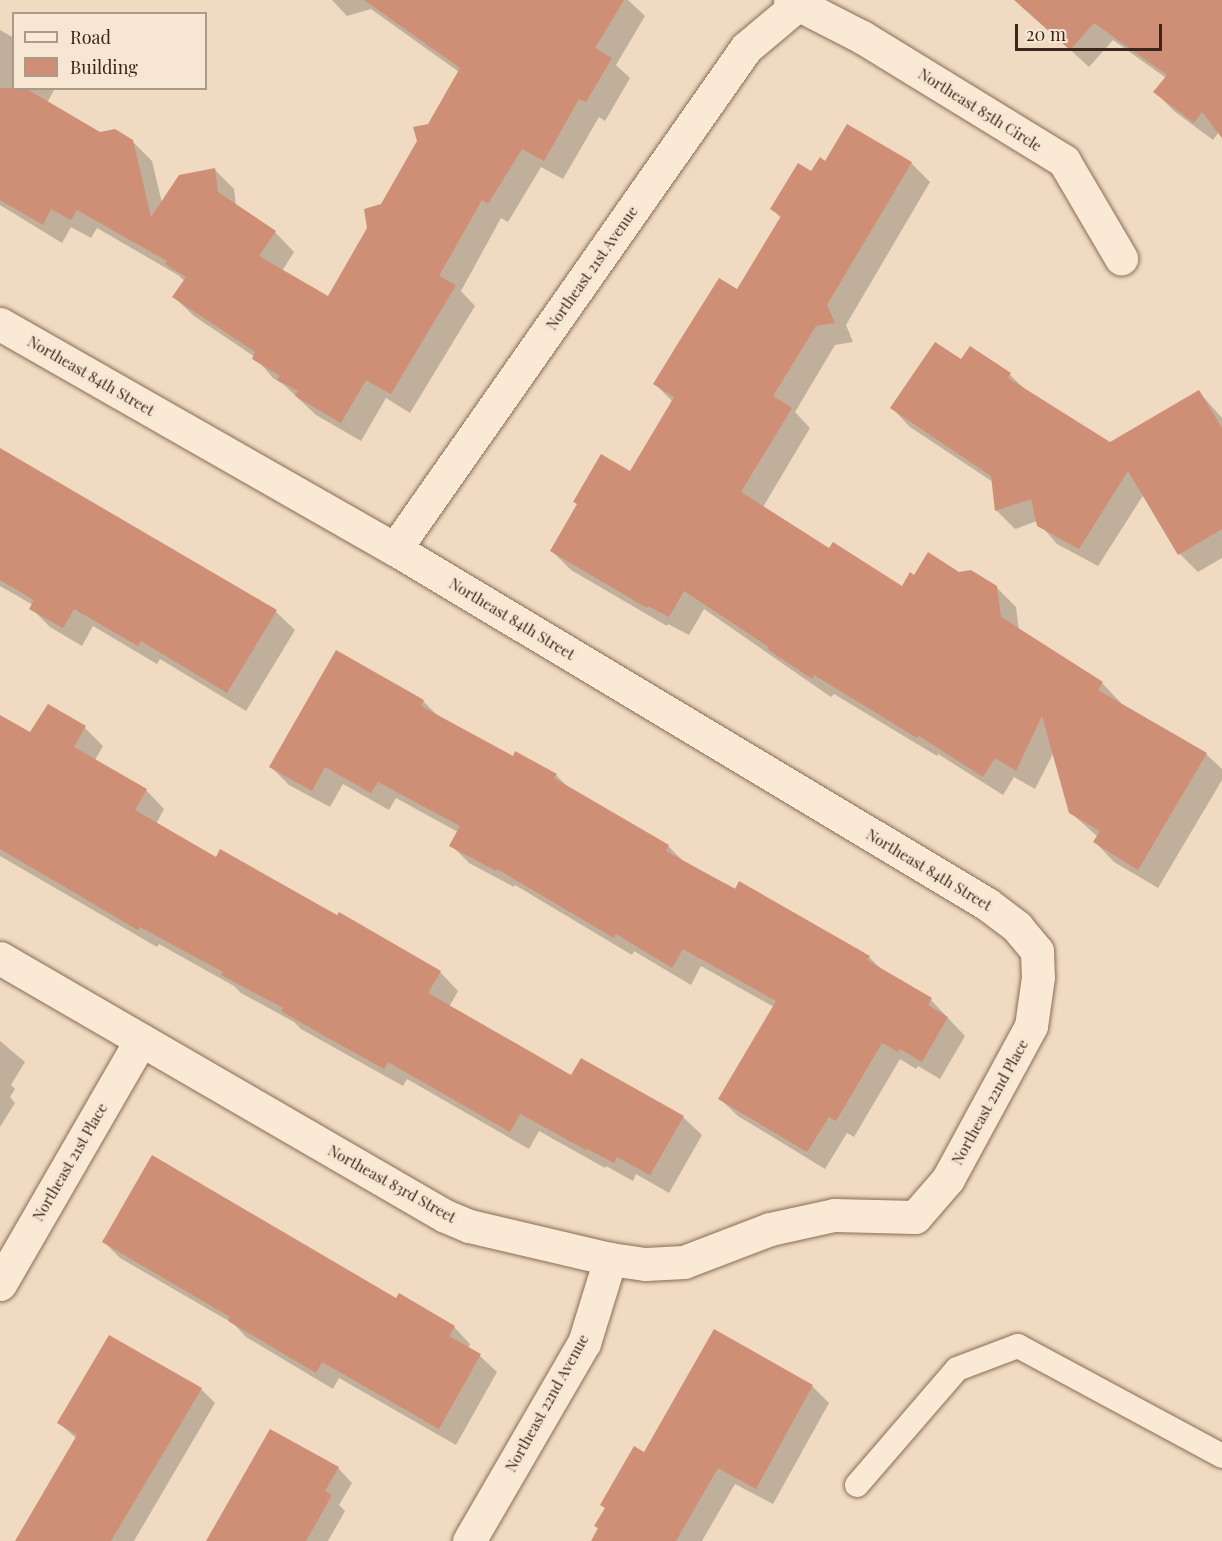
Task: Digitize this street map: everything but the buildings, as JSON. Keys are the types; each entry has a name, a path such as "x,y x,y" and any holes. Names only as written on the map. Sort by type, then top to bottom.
{"street":[{"name":"Northeast 85th Circle","path":"797,2 862,38 1064,162 1121,258"},
{"name":"Northeast 21st Avenue","path":"395,549 746,48 797,2"},
{"name":"Northeast 84th Street","path":"0,324 395,549 987,904 1017,927"},
{"name":"Northeast 22nd Place","path":"859,1214 883,1218 915,1217 948,1179 1031,1026 1038,977 1037,951 1017,927"},
{"name":"Northeast 83rd Street","path":"0,958 445,1216 469,1226 610,1259 645,1264 684,1262 770,1229 834,1215 859,1214"},
{"name":"Northeast 21st Place","path":"0,1284 141,1040"},
{"name":"Northeast 22nd Avenue","path":"469,1541 584,1343 610,1259"}],"lane":[{"path":"857,1485 957,1369 1018,1346 1222,1456"}]}
